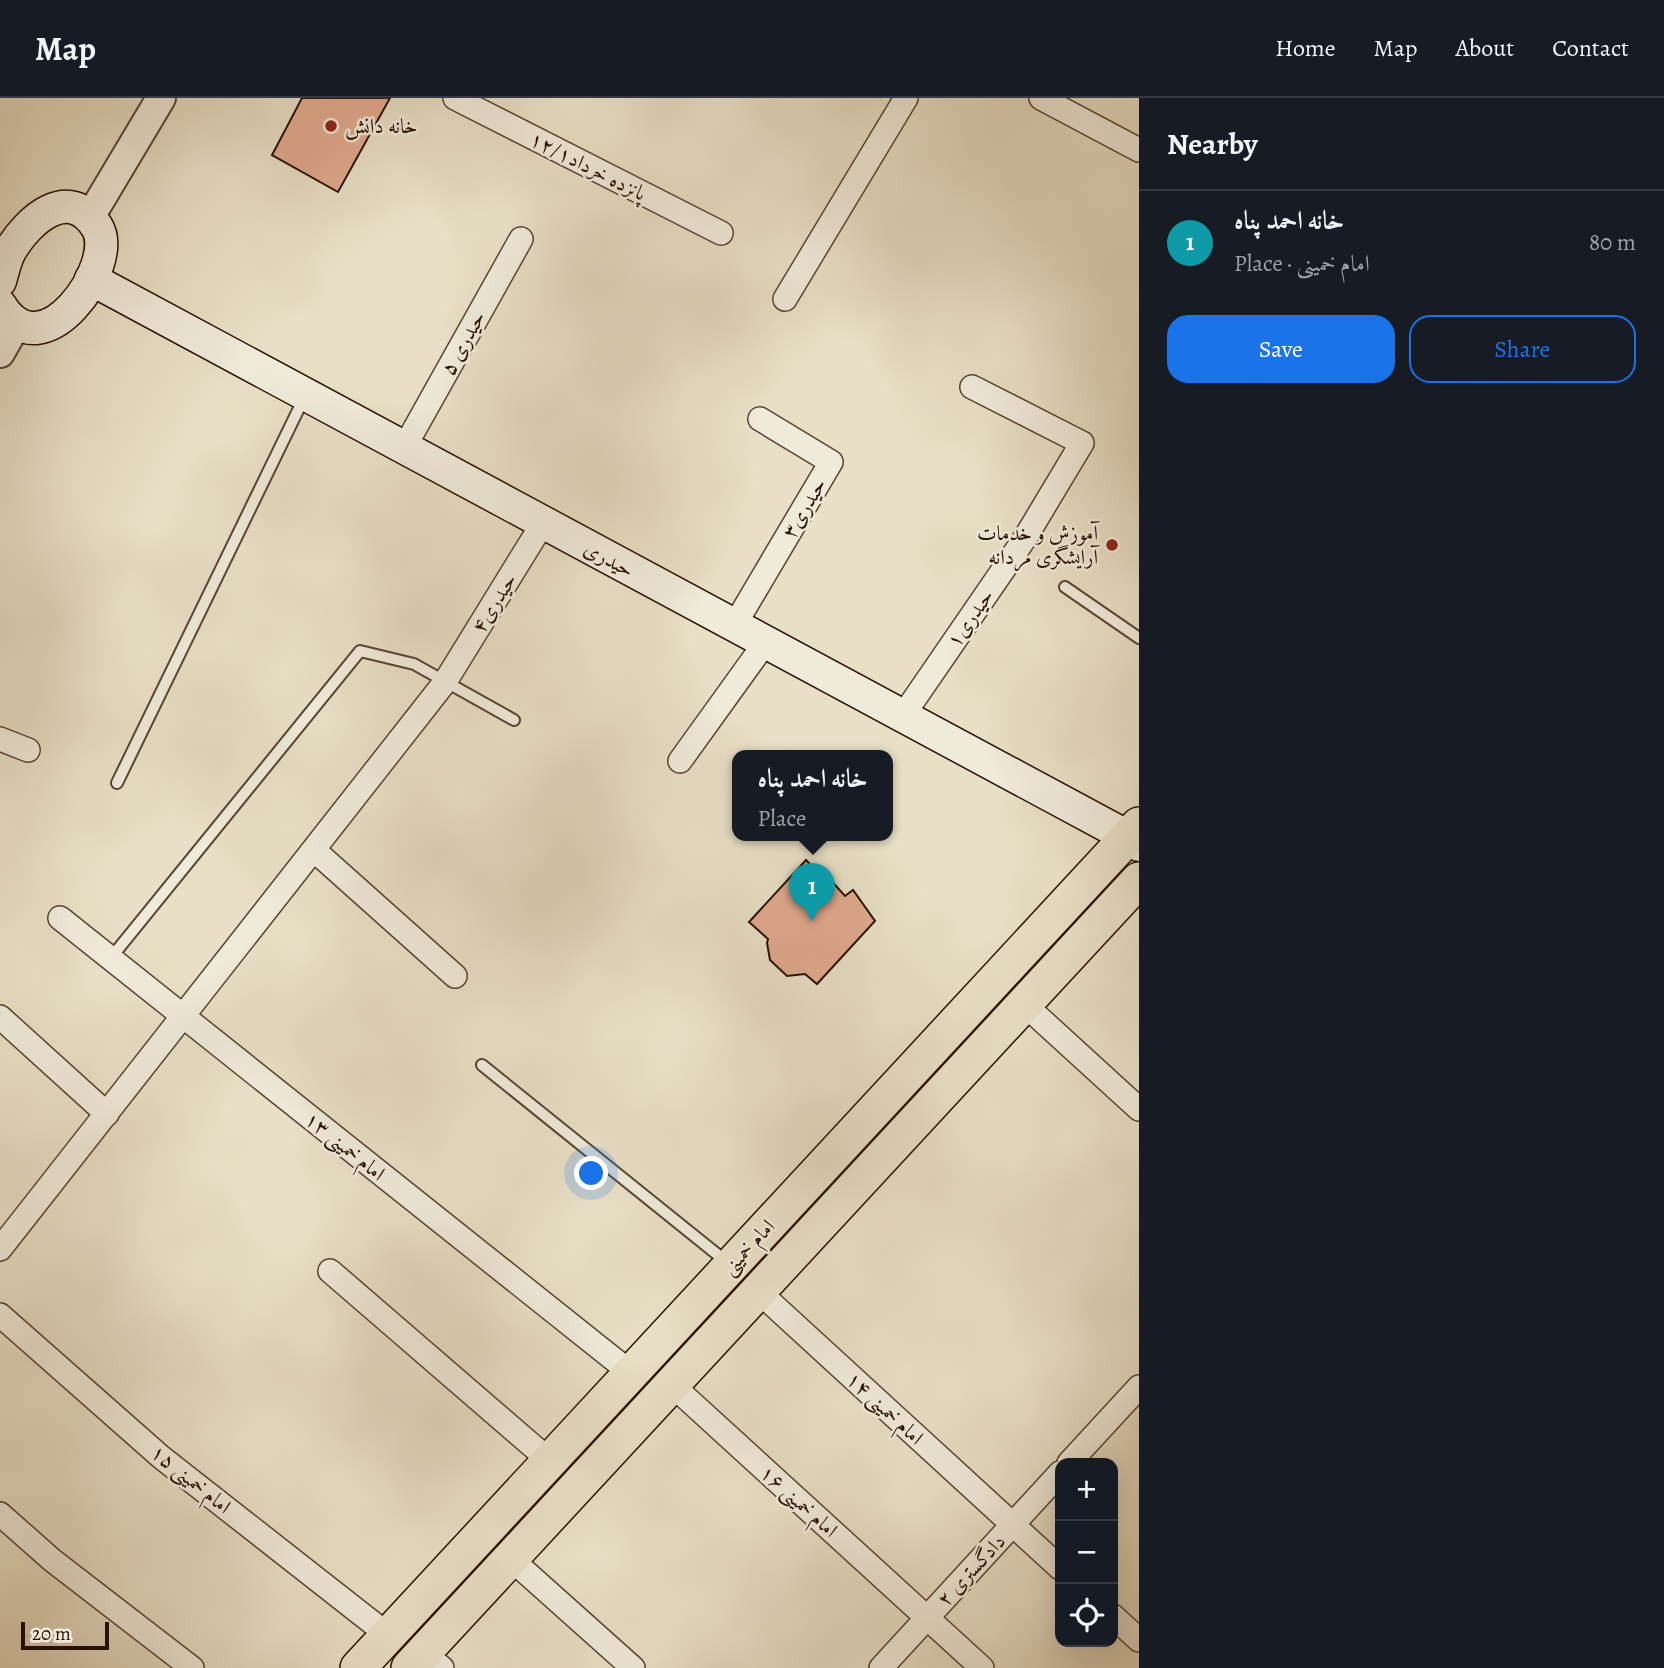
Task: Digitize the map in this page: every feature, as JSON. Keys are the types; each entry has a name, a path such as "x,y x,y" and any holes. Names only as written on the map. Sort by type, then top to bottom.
{"main road":[{"path":"2,270 9,253 10,231 47,210 62,206 77,208 90,217 99,230 103,245 91,279 66,314 51,325 35,328 8,314"},
{"name":"حیدری","path":"91,279 902,717 1135,836"},
{"name":"امام خمینی","path":"358,1668 1135,836"},
{"name":"امام خمینی","path":"425,1663 510,1558 1139,880"}],"street":[{"path":"90,217 161,98"},
{"name":"پانزده خرداد۱۲/۱","path":"454,98 720,233"},
{"path":"785,299 906,98"},
{"path":"1052,100 1139,150"},
{"name":"حیدری ۵","path":"404,448 522,239"},
{"path":"0,353 8,314"},
{"name":"حیدری۱","path":"902,717 1025,538 1082,443 972,387"},
{"name":"حیدری۳","path":"734,626 831,462 760,419"},
{"name":"حیدری۴","path":"0,1250 445,682 543,523"},
{"path":"680,761 765,643"},
{"path":"0,739 28,750"},
{"path":"314,850 455,976"},
{"name":"امام خمینی ۱۳","path":"60,918 631,1373"},
{"path":"1024,1004 1139,1110"},
{"path":"0,1017 107,1114"},
{"path":"330,1271 550,1461"},
{"name":"امام خمینی ۱۴","path":"758,1291 1055,1563"},
{"name":"امام خمینی ۱۵","path":"0,1315 161,1457 388,1635"},
{"name":"امام خمینی ۱۶","path":"671,1384 982,1668"},
{"path":"1074,1458 1139,1387"},
{"name":"دادگستری ۲","path":"881,1668 1055,1479"},
{"path":"0,1514 52,1560 192,1668"},
{"path":"510,1558 633,1668"},
{"path":"1118,1621 1139,1640"}],"lane":[{"path":"117,783 305,395"},
{"path":"1065,587 1139,638"},
{"path":"110,959 360,651 414,664 514,720"},
{"path":"482,1065 731,1266"}],"building":[{"name":"خانه دانش","path":"302,98 390,98 338,192 272,155"},
{"path":"806,860 819,874 826,875 845,896 853,890 875,921 817,984 805,974 787,976 770,960 768,939 749,922"}],"place":[{"name":"خانه دانش","path":"331,126"},
{"name":"آموزش و خدمات آرایشگری مردانه","path":"1112,545"},
{"name":"خانه احمد پناه","path":"812,921"}]}
